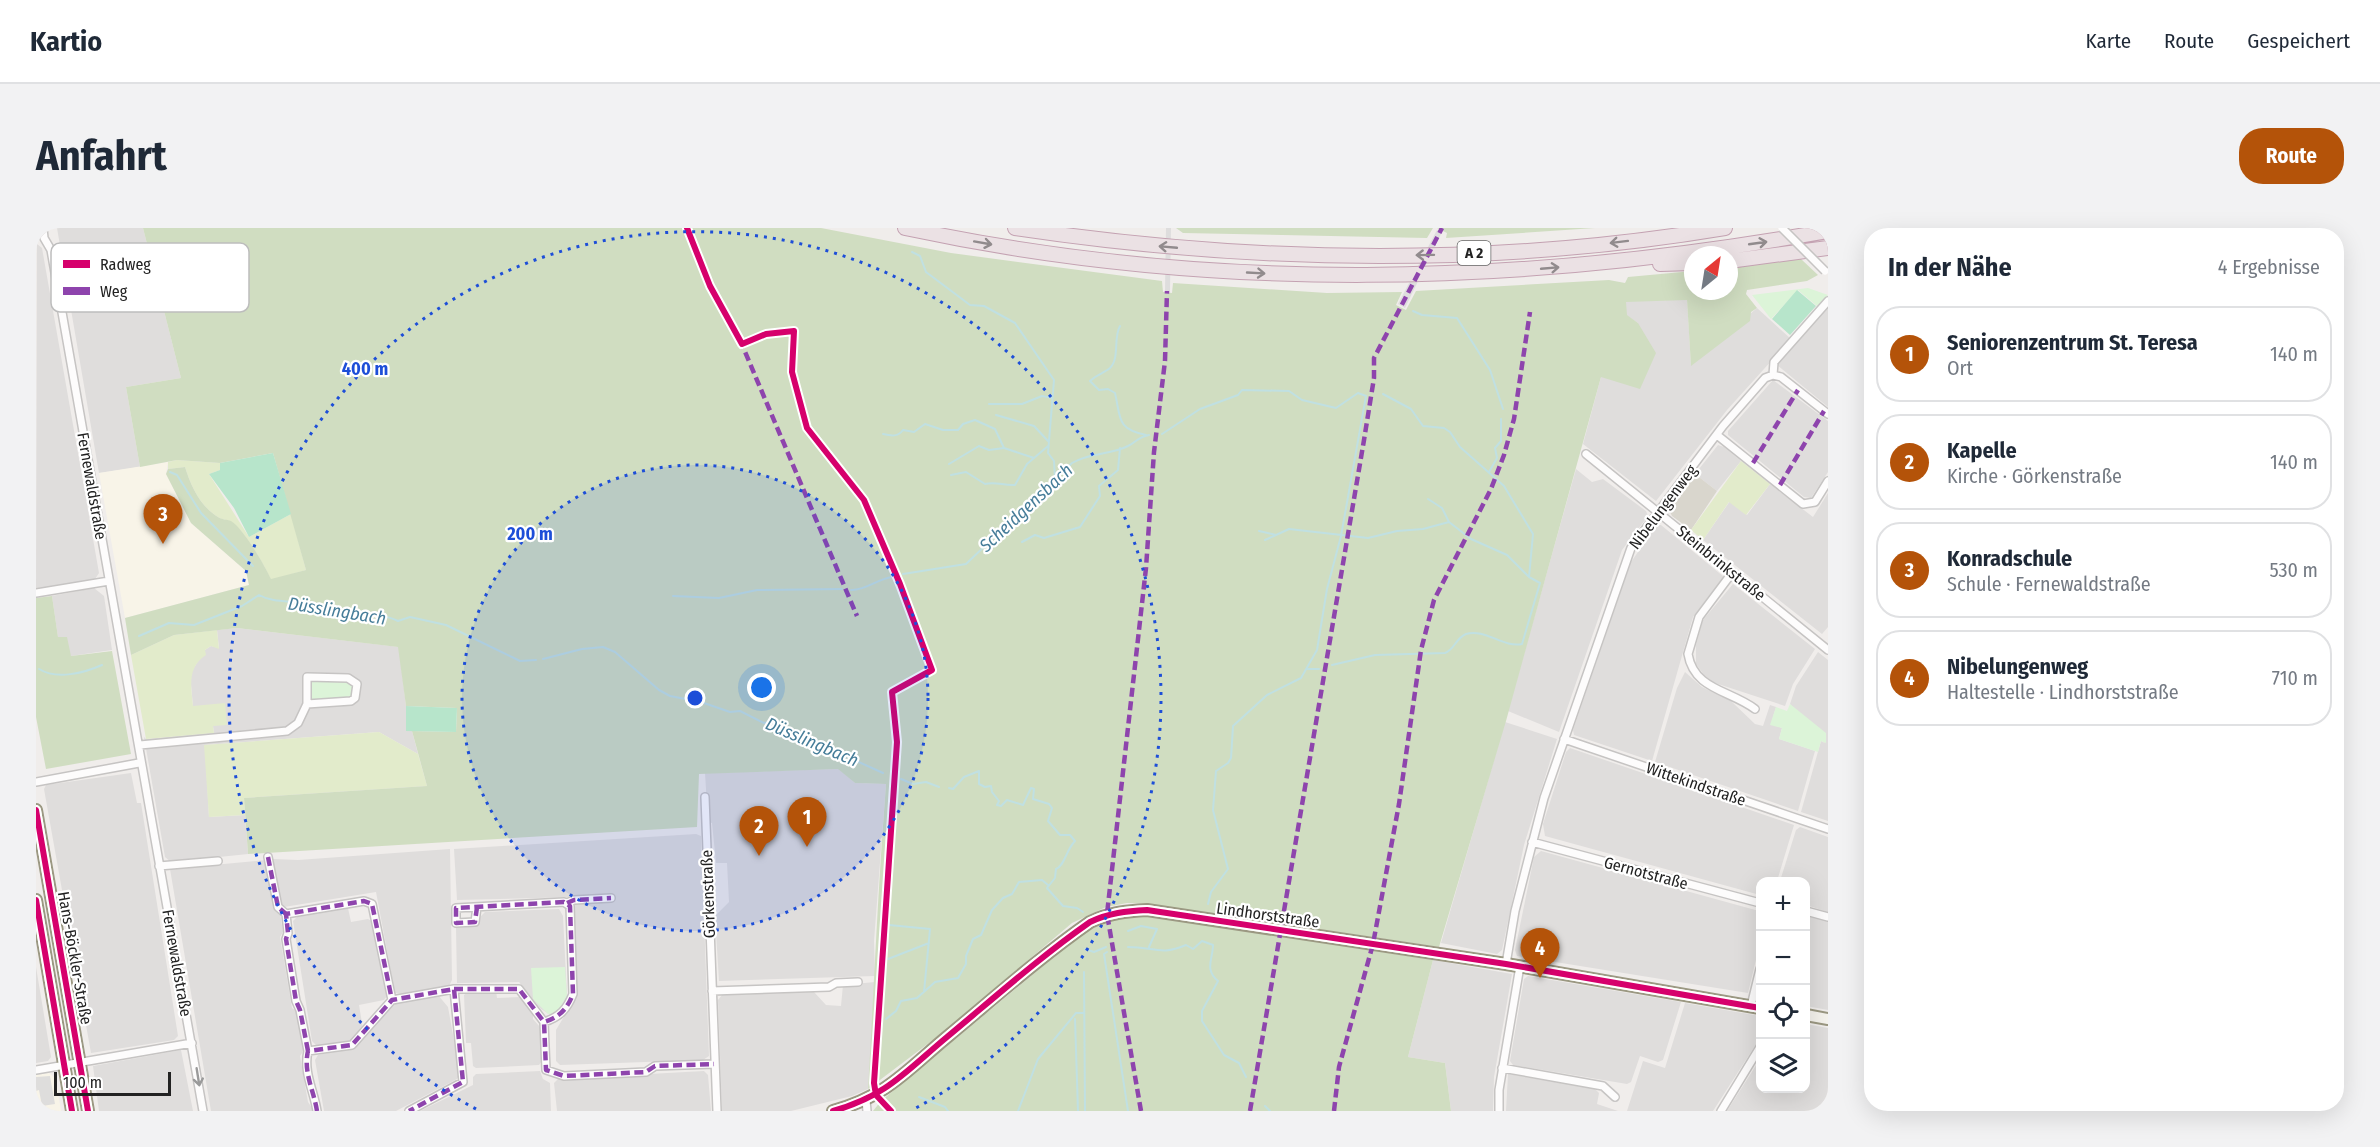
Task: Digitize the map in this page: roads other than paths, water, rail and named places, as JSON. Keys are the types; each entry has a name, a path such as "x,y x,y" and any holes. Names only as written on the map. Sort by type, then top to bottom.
{"highway":[{"name":"A 2","path":"905,228 979,243 1112,261 1291,274 1374,277 1492,273 1638,260 1828,231"},
{"name":"A 2","path":"1015,228 1101,240 1195,249 1348,256 1451,255 1580,247 1722,228"},
{"path":"1738,260 1828,248"},
{"path":"1638,260 1667,265 1684,264"}],"street":[{"name":"Fernewaldstraße","path":"40,239 43,228"},
{"path":"1782,228 1827,273"},
{"name":"Nibelungenweg","path":"1506,964 1532,842 1620,572 1631,548 1717,435 1765,378 1773,375 1774,362 1828,301"},
{"name":"Fernewaldstraße","path":"62,312 140,745 139,763 203,1111"},
{"path":"1773,375 1781,376 1828,414"},
{"path":"1717,435 1803,504 1815,502 1828,481"},
{"name":"Steinbrinkstraße","path":"1586,454 1826,648"},
{"path":"1732,573 1699,617 1689,660 1694,673 1704,683 1741,698 1755,709"},
{"path":"36,593 109,581"},
{"path":"1826,648 1828,639"},
{"path":"140,745 287,731 298,723 307,704 307,677 348,678 357,684 355,698 351,701 307,704"},
{"name":"Wittekindstraße","path":"1564,739 1828,829"},
{"path":"36,782 139,763"},
{"name":"Görkenstraße","path":"705,797 717,1111"},
{"name":"Hans-Böckler-Straße","path":"36,810 88,1111"},
{"name":"Gernotstraße","path":"1532,842 1756,902"},
{"path":"268,857 278,907 286,915 288,933 286,939 296,1001 308,1051 306,1059 311,1093 317,1111"},
{"path":"159,866 218,861"},
{"path":"477,907 567,903 574,900 611,898"},
{"name":"Hans-Böckler-Straße","path":"36,900 72,1111"},
{"path":"286,915 364,902 372,904 392,1000"},
{"path":"544,1022 556,1019 568,1007 573,994 572,912 567,903"},
{"name":"Lindhorststraße","path":"833,1111 867,1106 1076,931 1107,914 1147,910 1520,966 1756,1007"},
{"path":"1810,912 1828,917"},
{"path":"1499,1111 1502,1068 1520,966"},
{"path":"712,991 829,987 836,983 858,982"},
{"path":"308,1051 352,1045 392,1000 454,989 519,989 544,1022 546,1070 564,1076 646,1072 655,1066 714,1064"},
{"path":"409,1111 464,1082 454,989"},
{"path":"1810,1016 1828,1019"},
{"path":"36,1070 192,1043"},
{"path":"1721,1111 1756,1055"},
{"path":"1502,1068 1603,1086 1615,1097"}],"waterway":[{"path":"912,252 920,256 926,272 970,305 984,306 1015,323 1054,380 1048,453 1054,461 1055,479"},
{"path":"1413,311 1422,315 1457,318 1490,370 1503,409"},
{"path":"1120,326 1113,364 1108,370 1090,381 1099,390 1108,389 1115,393 1120,416 1125,426 1146,435"},
{"path":"1162,434 1200,409 1238,395 1242,390 1289,391 1302,400 1336,408 1358,393 1366,396 1341,536 1327,589 1317,650 1301,678 1267,695 1233,726 1231,758 1228,763 1216,771 1213,810 1228,869 1211,892 1208,904"},
{"name":"Scheidgensbach","path":"1332,665 1375,655 1445,653 1463,636 1473,633 1508,643 1522,644 1540,583 1529,577 1533,534 1504,486 1460,447 1450,432 1444,428 1423,426 1411,409 1383,394"},
{"path":"989,404 1022,404 1042,396 1052,398"},
{"path":"996,415 1034,426 1048,441"},
{"path":"1489,472 1497,458 1495,448 1501,441 1501,419"},
{"path":"883,434 894,435 903,430 914,432 925,424 943,430 958,430 963,424 975,420 995,429 1004,448"},
{"name":"Scheidgensbach","path":"903,574 966,564 1072,463 1079,459 1121,449 1149,435"},
{"path":"949,464 979,446 989,450 1004,448 1034,458"},
{"path":"951,475 966,472 985,484 1015,485 1027,464 1048,446"},
{"path":"1022,542 1035,535 1044,538 1080,527 1100,496 1099,486 1118,470 1120,448"},
{"path":"170,472 177,475 201,513 253,566"},
{"path":"1428,499 1442,508 1449,522"},
{"path":"1259,531 1276,535 1289,529 1368,538 1397,531 1423,529 1449,522 1471,539 1507,555 1528,576"},
{"path":"1265,540 1276,535"},
{"name":"Scheidgensbach","path":"851,590 861,589 892,577"},
{"name":"Scheidgensbach","path":"673,596 719,598 757,590 842,589"},
{"name":"Düsslingbach","path":"139,636 169,623 194,625 242,606 259,595 274,600 307,604 321,610 360,611 398,621 410,617 446,625 520,661 536,660"},
{"name":"Düsslingbach","path":"543,659 582,649 603,647 615,652 659,690 670,696 701,702 730,712 740,711 764,723 771,722 883,773"},
{"name":"Düsslingbach","path":"39,669 62,675 79,673 102,665"},
{"path":"1307,669 1319,669"},
{"name":"Düsslingbach","path":"949,788 953,789 964,777 979,771 979,784 985,787 991,786 992,792 999,801 997,805 1001,806 1007,800 1023,805 1031,788 1034,789 1033,799 1049,804 1052,808 1048,821 1060,835 1070,835 1075,841 1062,864 1056,869 1055,878 1047,888 1063,906 1077,908 1083,912"},
{"name":"Düsslingbach","path":"901,779 913,784 926,782 939,787"},
{"path":"886,1019 896,1011 901,1001 917,998 935,982 958,978 966,964 966,956 973,939 981,935 992,910 1003,898 1012,894 1019,882 1042,880 1048,885"},
{"path":"889,925 930,929 924,992"},
{"path":"1128,931 1141,926 1157,929 1149,947"},
{"name":"Düsslingbach","path":"1128,947 1170,950 1186,945 1193,949 1202,941 1213,945 1210,968 1218,981 1202,1011 1202,1021 1224,1055 1239,1063 1246,1077"},
{"path":"888,959 929,943"},
{"name":"Düsslingbach","path":"1085,949 1094,952 1106,947"},
{"path":"1107,952 1104,954 1128,1111"},
{"path":"1084,972 1085,1111"},
{"path":"1018,1111 1038,1059 1076,1013 1083,1013"},
{"path":"1075,1019 1078,1111"},
{"path":"919,1097 945,1107 948,1111"},
{"name":"Düsslingbach","path":"1265,1106 1270,1111"}],"place":[{"name":"Konradschule","path":"163,544"},
{"name":"Seniorenzentrum St. Teresa","path":"807,847"},
{"name":"Kapelle","path":"759,856"},
{"name":"Nibelungenweg","path":"1540,978"}]}
